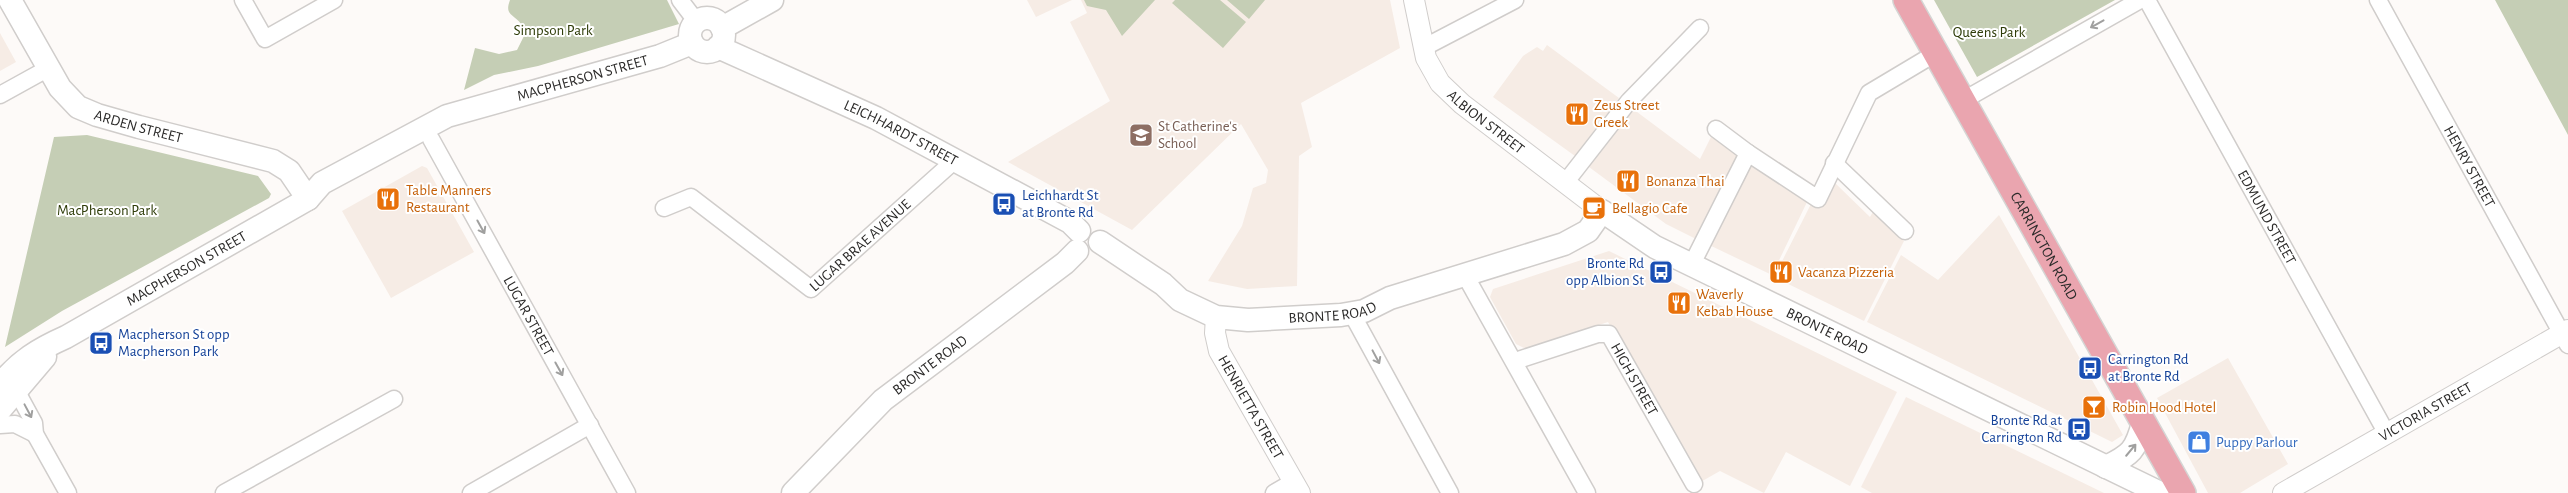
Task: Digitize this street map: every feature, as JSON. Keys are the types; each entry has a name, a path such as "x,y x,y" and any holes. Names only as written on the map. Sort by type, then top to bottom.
{"main road":[{"name":"ARDEN STREET","path":"10,0 60,88 78,107 97,115 138,127 273,161 289,171 308,199"},
{"path":"720,37 710,18 696,22 690,33 692,43 702,51 708,52 720,37 772,0"},
{"name":"CARRINGTON ROAD","path":"1906,0 2183,493"},
{"name":"LEICHHARDT STREET","path":"720,37 1070,222 1078,241 1091,229 1097,234 1100,242"},
{"name":"MACPHERSON STREET","path":"308,199 322,183 447,116 660,56 692,43"},
{"name":"MACPHERSON STREET","path":"0,410 6,385 24,359 38,349 66,337 308,199 326,194 432,139 453,127 473,110"},
{"name":"BRONTE ROAD","path":"1100,242 1163,284 1180,300 1216,317 1248,320 1352,314 1372,308 1390,298 1578,237 1588,231 1602,211 1655,247 2160,493"},
{"name":"BRONTE ROAD","path":"793,493 883,400 1065,263 1078,241"},
{"name":"BRONTE ROAD","path":"1163,284 1180,287 1224,302 1257,306 1320,304 1380,296 1390,298"},
{"path":"2106,467 2131,453 2136,446 2143,423"}],"street":[{"path":"243,0 265,39 334,0"},
{"path":"680,0 696,22"},
{"name":"ALBION STREET","path":"1414,0 1423,48 1432,70 1450,94 1602,211"},
{"path":"1423,48 1515,0"},
{"path":"1962,101 2140,0"},
{"name":"EDMUND STREET","path":"2148,0 2387,434"},
{"name":"HENRY STREET","path":"2378,0 2566,336"},
{"path":"1565,183 1629,101 1700,28"},
{"path":"1716,129 1748,153 1818,199 1869,93 1936,53"},
{"path":"0,95 48,69"},
{"name":"LUGAR STREET","path":"432,139 627,493"},
{"path":"1692,264 1748,153"},
{"name":"LUGAR BRAE AVENUE","path":"664,208 691,197 810,289 954,161"},
{"path":"1834,163 1904,232"},
{"path":"1465,275 1515,361 1587,493"},
{"path":"1352,314 1450,493"},
{"name":"HENRIETTA STREET","path":"1216,317 1214,333 1219,351 1297,488"},
{"name":"HIGH STREET","path":"1515,361 1598,334 1609,334 1694,484"},
{"name":"VICTORIA STREET","path":"2283,493 2566,336"},
{"path":"6,385 34,423 35,434 68,493"},
{"path":"224,493 394,399"},
{"path":"0,424 15,424 35,434"},
{"path":"471,493 590,425"},
{"path":"1274,493 1297,488"}],"shaded area":[{"path":"1027,0 1072,0 1036,17"},
{"name":"St Catherine's School","path":"1081,0 1390,0 1400,48 1301,103 1312,147 1299,156 1297,286 1247,289 1208,281 1242,226 1253,188 1266,183 1268,170 1241,124 1132,230 1008,162 1110,101 1070,22 1087,13"},
{"path":"0,33 16,62 0,71"},
{"path":"1547,45 1619,98 1575,156 1493,97 1523,56 1537,47 1543,51"},
{"path":"1633,109 1700,159 1713,133 1741,154 1698,240 1666,224 1589,167"},
{"path":"1748,160 1808,200 1772,275 1705,243"},
{"path":"422,166 427,168 474,252 391,298 342,211"},
{"path":"1834,182 1870,217 1874,210 1904,241 1864,321 1774,277 1812,202 1822,206"},
{"path":"1999,215 2123,435 2112,442 1867,322 1901,255 1938,280"},
{"path":"1609,251 1897,392 1850,486 1786,452 1764,493 1720,471 1697,484 1608,322 1526,349 1516,344 1490,297 1493,289"},
{"path":"2228,358 2288,464 2240,493 2208,493 2157,398"},
{"path":"1906,397 2104,493 1872,493 1861,487"}],"green space":[{"name":"Simpson Park","path":"510,0 667,0 679,24 538,66 494,75 464,90 475,48 499,54 517,50 524,36 521,24 509,12 508,5"},
{"path":"1084,0 1155,0 1122,36 1106,10 1087,6"},
{"path":"1175,0 1220,0 1246,22 1223,48 1172,3"},
{"path":"1227,0 1265,0 1249,19"},
{"name":"Queens Park","path":"1934,0 2115,0 1977,77"},
{"path":"2495,0 2568,0 2568,135"},
{"name":"MacPherson Park","path":"87,135 258,176 271,194 269,198 62,311 5,347 54,137"}],"place":[{"name":"Zeus Street Greek","path":"1577,114"},
{"name":"St Catherine's School","path":"1141,135"},
{"name":"Bonanza Thai","path":"1628,181"},
{"name":"Table Manners Restaurant","path":"388,199"},
{"name":"Leichhardt St at Bronte Rd","path":"1004,204"},
{"name":"Bellagio Cafe","path":"1594,208"},
{"name":"Bronte Rd opp Albion St","path":"1661,272"},
{"name":"Vacanza Pizzeria","path":"1781,272"},
{"name":"Waverly Kebab House","path":"1679,303"},
{"name":"Macpherson St opp Macpherson Park","path":"101,343"},
{"name":"Carrington Rd at Bronte Rd","path":"2090,368"},
{"name":"Robin Hood Hotel","path":"2094,407"},
{"name":"Bronte Rd at Carrington Rd","path":"2079,429"},
{"name":"Puppy Parlour","path":"2199,442"}]}
